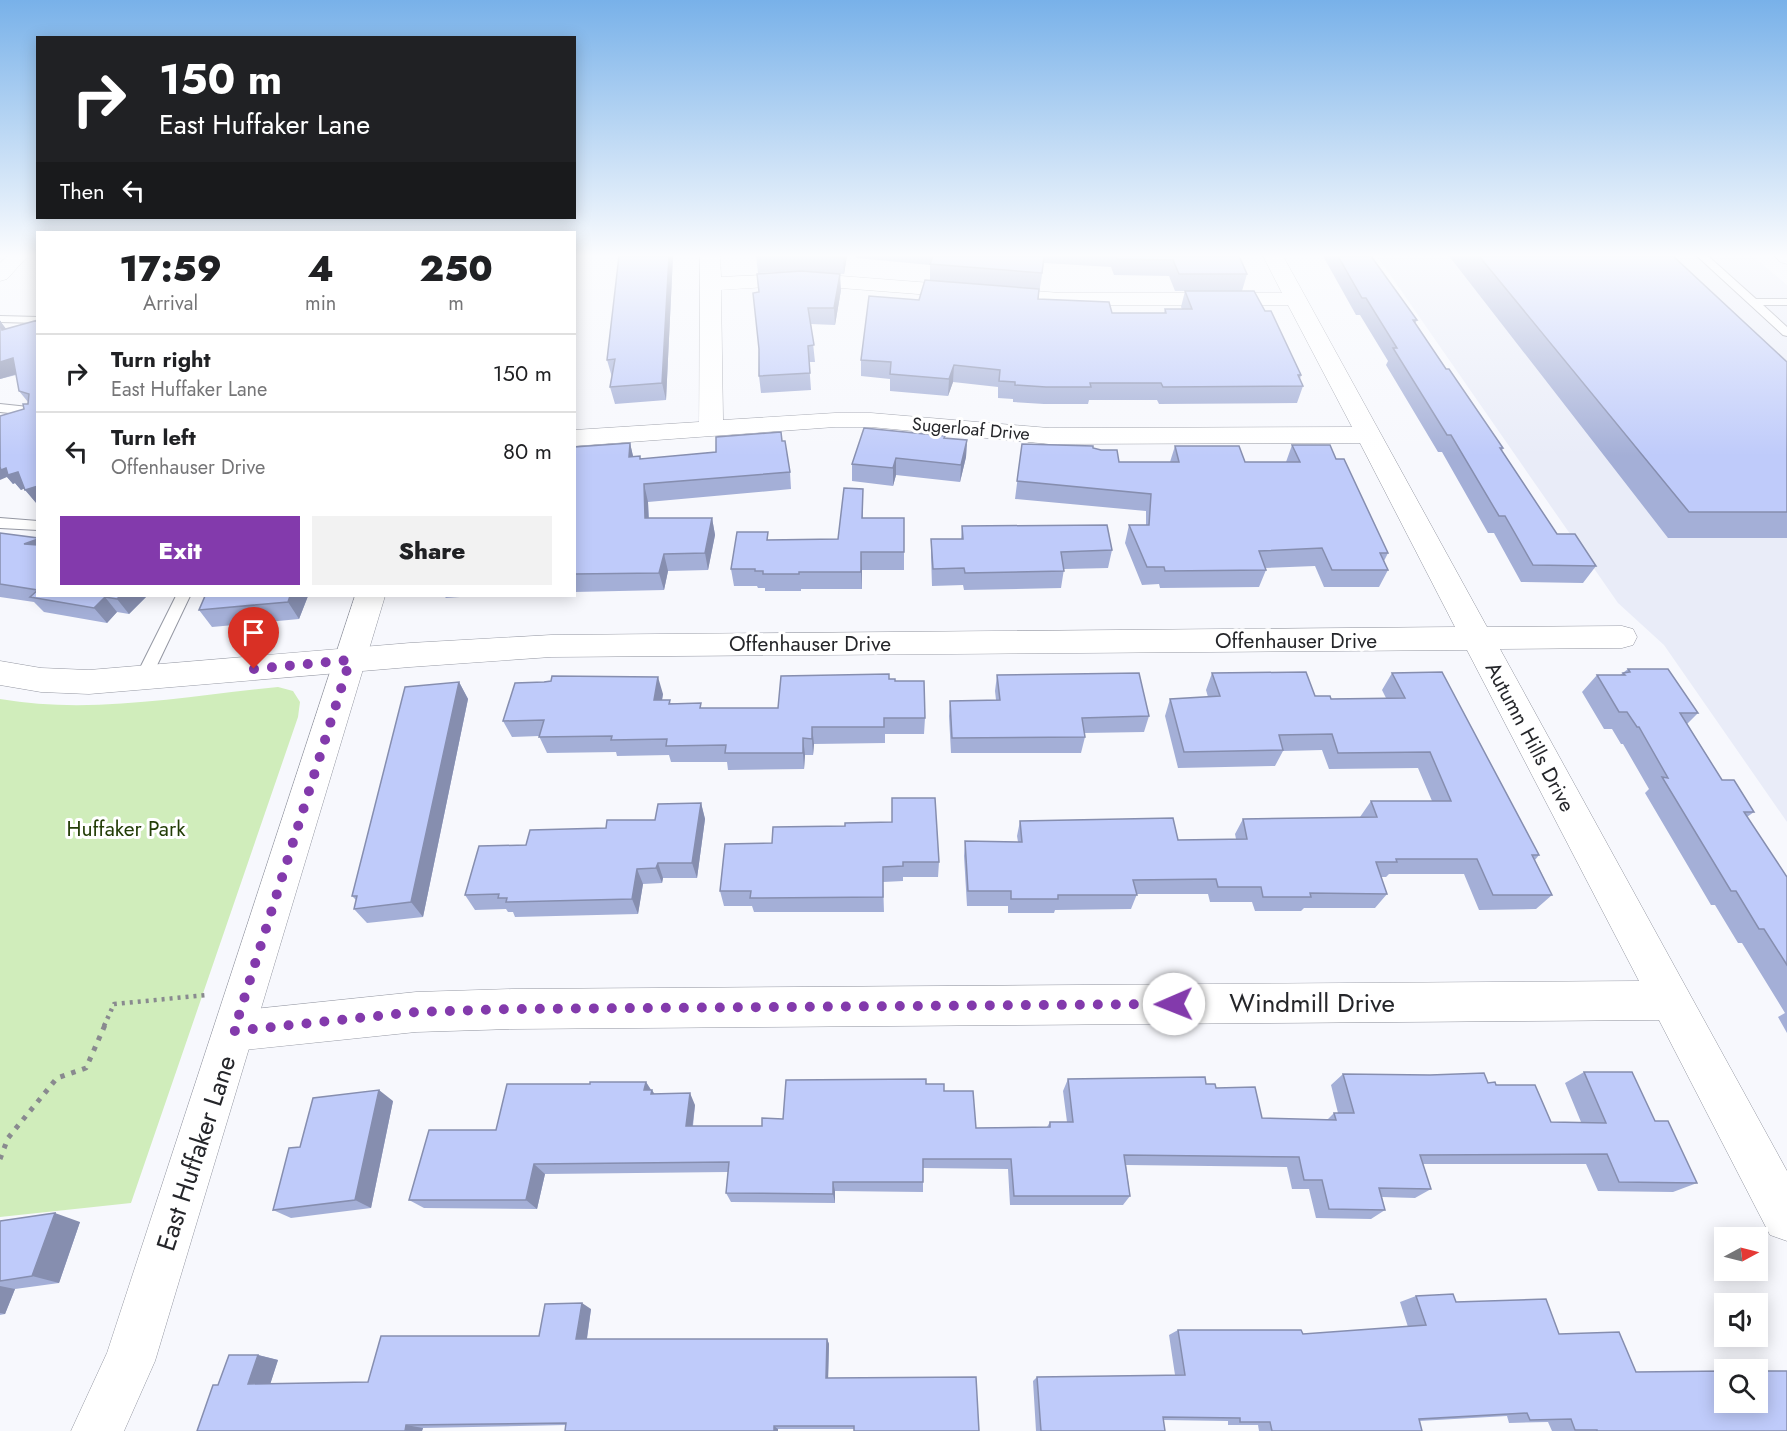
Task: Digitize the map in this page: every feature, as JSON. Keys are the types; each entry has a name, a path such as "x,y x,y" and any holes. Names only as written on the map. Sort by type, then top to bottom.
{"street":[{"path":"710,323 711,428"},
{"name":"Autumn Hills Drive","path":"1309,323 1787,1218"},
{"name":"Sugerloaf Drive","path":"576,438 836,420 872,420 1049,436 1368,435"},
{"name":"East Huffaker Lane","path":"97,1431 129,1361 370,597"},
{"name":"Offenhauser Drive","path":"0,673 41,680 89,682 551,646 1622,637"},
{"name":"Windmill Drive","path":"234,1031 416,1012 512,1009 1670,1000"}],"lane":[{"path":"1776,323 1787,333"},
{"path":"0,408 36,412"},
{"path":"0,523 36,526"},
{"path":"143,678 183,597"}],"path":[{"path":"0,1159 8,1137 57,1078 86,1068 114,1004 208,995"}],"shaded area":[{"path":"1423,323 1787,323 1787,822 1664,645 1618,603"}],"green space":[{"name":"Huffaker Park","path":"278,687 293,691 300,702 298,717 131,1203 0,1217 0,699 34,703 104,705"}],"building":[{"path":"0,323 2,330 36,323 36,487 25,490 18,472 8,475 6,468 1,470 0,467 0,416 24,409 23,404 28,404 29,394 19,391 13,358 0,362"},
{"path":"611,323 665,323 662,383 610,387 615,359 607,360"},
{"path":"756,323 810,323 814,345 808,346 810,373 759,376"},
{"path":"866,323 1277,323 1301,375 1298,375 1303,386 1163,387 1161,383 1090,383 1091,387 1046,387 1015,385 1015,382 999,381 1000,370 954,365 949,379 890,374 891,362 861,360"},
{"path":"1381,323 1415,323 1503,448 1500,448 1557,534 1575,534 1596,566 1533,565 1505,516 1499,516 1451,435 1447,435 1393,348 1397,348"},
{"path":"1534,323 1745,323 1787,362 1787,512 1689,512"},
{"path":"864,428 967,440 961,465 896,458 893,468 852,464"},
{"path":"781,432 782,441 785,441 790,472 644,484 645,518 712,518 705,553 664,554 659,573 576,574 576,447 630,443 629,457 640,456 640,459 716,452 716,437"},
{"path":"1022,444 1093,446 1101,450 1117,450 1119,462 1179,462 1175,446 1239,446 1245,462 1300,462 1292,445 1330,445 1336,459 1344,459 1388,553 1380,553 1388,570 1332,570 1322,548 1259,551 1266,570 1165,571 1164,567 1147,567 1129,525 1149,525 1151,494 1017,481"},
{"path":"844,488 863,489 862,518 904,518 904,552 861,552 861,572 763,574 763,571 755,571 755,569 731,569 737,532 768,532 767,540 838,539"},
{"path":"1107,525 1112,550 1061,552 1064,571 965,573 964,568 933,569 931,539 963,539 962,526"},
{"path":"0,533 36,538 24,544 36,545 36,590 0,584"},
{"path":"36,592 36,597 105,597 94,608 30,597"},
{"path":"205,597 290,597 288,602 199,610"},
{"path":"1628,669 1668,669 1698,713 1680,713 1722,780 1734,780 1754,812 1744,812 1787,877 1787,965 1764,929 1759,929 1736,891 1731,891 1662,777 1668,778 1639,727 1627,712 1619,712 1597,675 1625,675 1623,673 1630,672"},
{"path":"1306,672 1315,696 1330,696 1331,699 1405,698 1392,673 1442,672 1539,855 1532,855 1552,895 1493,895 1477,859 1396,859 1397,862 1376,862 1387,894 1310,893 1311,897 1263,897 1261,887 1218,887 1216,879 1133,880 1137,895 1058,895 1058,899 1011,899 1011,891 968,891 965,841 1022,842 1020,821 1173,818 1178,840 1247,839 1243,819 1377,817 1371,801 1451,801 1430,752 1338,753 1332,734 1279,735 1283,750 1184,752 1170,699 1220,696 1212,673"},
{"path":"1139,673 1149,716 1082,718 1085,737 952,738 950,701 1000,700 997,675"},
{"path":"889,674 889,679 895,679 895,681 924,681 925,718 884,718 884,727 812,727 812,739 803,738 803,753 725,753 726,745 666,746 667,739 611,740 612,736 539,737 544,720 503,721 515,683 551,681 552,676 658,677 654,700 670,700 669,704 701,703 700,708 778,708 781,676"},
{"path":"459,682 411,902 354,909 357,896 352,896 405,687"},
{"path":"892,798 935,798 939,862 903,862 903,866 883,867 883,897 750,898 751,891 720,891 725,844 772,843 773,827 845,826 845,823 892,822"},
{"path":"701,803 692,863 658,863 656,868 637,869 632,899 506,902 507,898 498,898 499,894 465,895 479,846 526,845 530,830 606,828 607,820 655,820 658,804"},
{"path":"1584,1072 1632,1072 1655,1121 1668,1121 1697,1183 1619,1182 1607,1154 1420,1155 1431,1189 1379,1188 1385,1210 1329,1209 1322,1180 1304,1180 1299,1157 1124,1155 1130,1196 1014,1196 1011,1159 923,1159 923,1182 833,1182 833,1194 726,1193 729,1162 534,1164 526,1200 409,1200 429,1130 496,1130 507,1084 646,1082 644,1090 652,1090 651,1094 690,1093 686,1126 762,1126 762,1118 783,1119 786,1080 926,1079 926,1084 944,1084 944,1091 973,1091 976,1128 1050,1127 1050,1122 1073,1122 1068,1079 1205,1077 1206,1084 1215,1084 1216,1088 1255,1087 1262,1118 1336,1120 1334,1113 1354,1113 1343,1074 1484,1073 1488,1083 1495,1082 1496,1085 1535,1085 1551,1122 1606,1123"},
{"path":"379,1090 355,1200 273,1210 289,1148 300,1147 313,1098"},
{"path":"55,1213 32,1276 0,1281 0,1221"},
{"path":"1453,1294 1456,1302 1546,1299 1559,1334 1619,1332 1636,1372 1714,1371 1714,1413 1768,1413 1768,1371 1787,1371 1787,1431 1575,1430 1571,1419 1530,1420 1527,1413 1419,1419 1422,1431 1272,1431 1270,1422 1240,1422 1240,1418 1163,1417 1165,1431 1041,1431 1037,1377 1185,1375 1178,1330 1301,1330 1303,1334 1426,1325 1416,1296"},
{"path":"582,1303 576,1339 827,1339 826,1378 976,1377 979,1431 854,1431 854,1426 774,1426 774,1431 565,1431 566,1423 406,1425 405,1431 197,1431 213,1385 218,1385 229,1355 258,1355 248,1384 368,1382 381,1336 539,1336 545,1304"}],"route":[{"path":"254,669 350,660 234,1031 416,1012 512,1009 1174,1004"}]}
